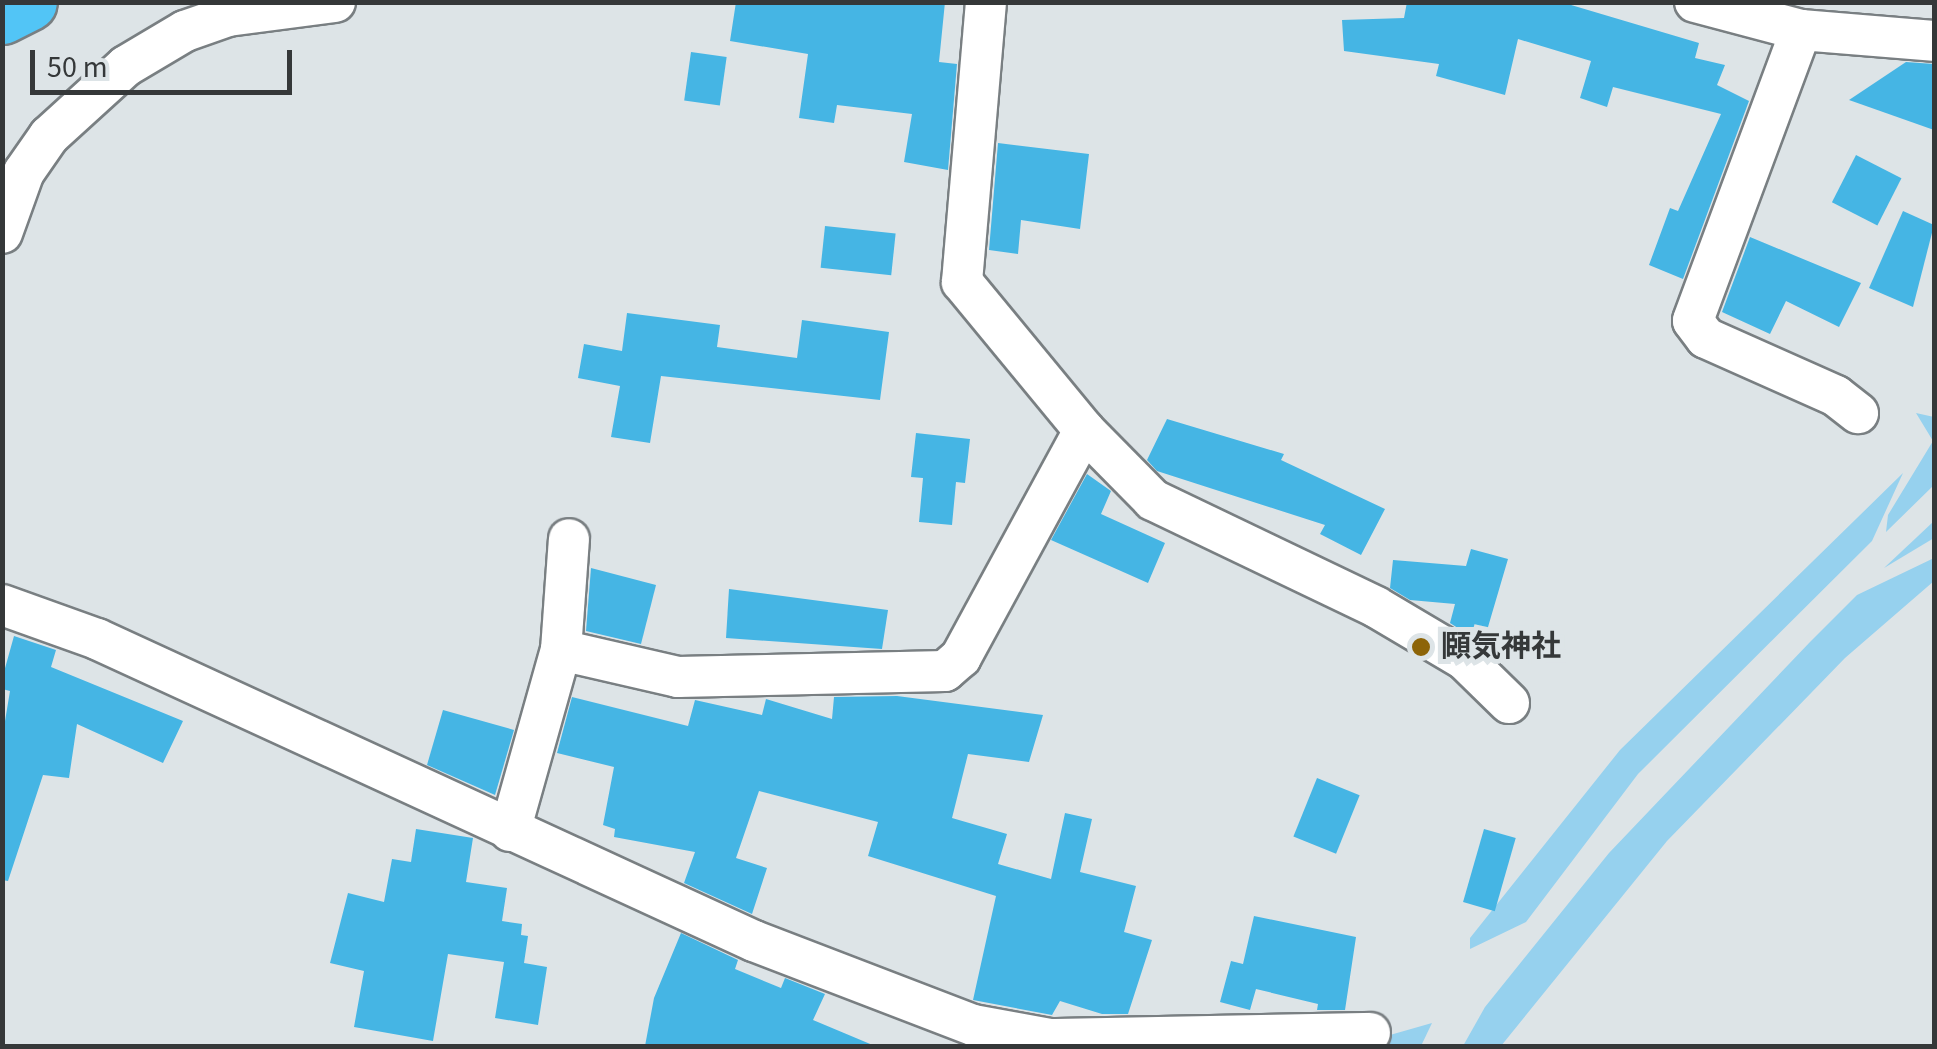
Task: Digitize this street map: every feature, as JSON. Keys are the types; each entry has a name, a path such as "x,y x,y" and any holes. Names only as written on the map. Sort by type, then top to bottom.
{"highway":[{"path":"2,16 29,2"}],"street":[{"path":"2,232 24,172 49,136 126,66 185,32 228,16 335,2"},
{"path":"986,2 962,282 1084,430 1153,500 1376,607 1464,659 1509,703"},
{"path":"1695,2 1801,30 1934,41"},
{"path":"1801,30 1692,320 1706,338 1836,396 1858,414"},
{"path":"561,650 678,677 944,671 961,657 1084,430"},
{"path":"510,831 561,650 569,539"},
{"path":"2,605 97,640 754,941 973,1025 1050,1038 1370,1033"}],"shaded area":[{"path":"1916,413 1934,417 1934,485 1886,532 1888,515 1933,441"},
{"path":"1903,473 1872,541 1638,774 1526,922 1470,949 1470,938 1620,750"},
{"path":"1934,521 1934,538 1884,568"},
{"path":"1934,558 1934,581 1845,658 1667,841 1501,1046 1463,1046 1485,1007 1609,853 1810,642 1857,595"},
{"path":"1432,1023 1421,1046 1374,1046 1376,1039"}],"building":[{"path":"736,2 945,2 939,62 957,64 948,170 904,162 912,114 837,105 834,123 799,118 808,54 730,41"},
{"path":"1407,2 1561,2 1699,43 1695,58 1725,65 1717,85 1749,101 1683,279 1649,265 1670,208 1678,211 1721,114 1613,87 1607,107 1580,98 1591,61 1518,39 1505,95 1436,76 1439,64 1344,51 1342,20 1404,18"},
{"path":"691,52 727,57 720,106 684,101"},
{"path":"1906,62 1934,64 1934,130 1849,100"},
{"path":"998,143 1089,154 1080,229 1021,220 1018,254 989,250"},
{"path":"1856,155 1901,178 1877,225 1832,202"},
{"path":"1903,211 1934,225 1913,307 1869,288"},
{"path":"825,226 896,233 891,275 821,268"},
{"path":"1750,237 1861,283 1839,327 1786,301 1770,334 1722,312"},
{"path":"627,313 720,325 717,347 797,358 802,320 889,332 880,400 661,376 650,443 611,437 620,386 578,378 584,344 622,351"},
{"path":"1167,419 1284,454 1281,460 1385,509 1361,555 1320,534 1325,525 1157,471 1147,460"},
{"path":"916,433 970,439 965,483 956,482 952,525 919,522 923,478 911,477"},
{"path":"1087,474 1111,491 1101,514 1165,543 1148,583 1051,540"},
{"path":"1471,549 1508,559 1483,644 1450,623 1455,604 1410,600 1390,588 1393,560 1466,566"},
{"path":"591,568 656,585 641,644 586,631"},
{"path":"729,589 888,610 882,649 726,638"},
{"path":"14,636 56,650 51,667 183,721 163,763 77,724 69,778 43,775 8,881 2,880 2,739 10,691 2,689 2,679"},
{"path":"897,696 1043,715 1029,762 968,754 952,818 1007,834 998,864 1051,879 1065,813 1092,819 1080,872 1136,886 1124,932 1152,940 1128,1014 1102,1014 1060,1001 1052,1015 973,1000 996,896 868,856 878,822 759,791 736,858 767,868 752,914 684,883 695,852 614,837 615,829 603,825 614,767 557,753 572,697 688,726 695,700 762,715 766,699 832,719 834,697"},
{"path":"443,710 514,730 495,795 427,765"},
{"path":"1317,778 1360,795 1336,854 1293,836"},
{"path":"416,829 473,838 466,882 507,888 502,921 522,924 521,935 528,936 524,963 547,967 538,1025 495,1018 504,962 448,954 433,1041 354,1027 364,971 330,963 348,893 384,902 392,859 411,862"},
{"path":"1484,829 1516,838 1495,911 1463,902"},
{"path":"1254,916 1356,937 1345,1010 1317,1010 1318,1004 1256,989 1250,1010 1220,1002 1231,961 1243,964"},
{"path":"681,933 738,960 735,969 781,988 785,978 825,994 813,1020 875,1046 645,1046 654,998"}],"place":[{"name":"頥気神社","path":"1421,647"}]}
